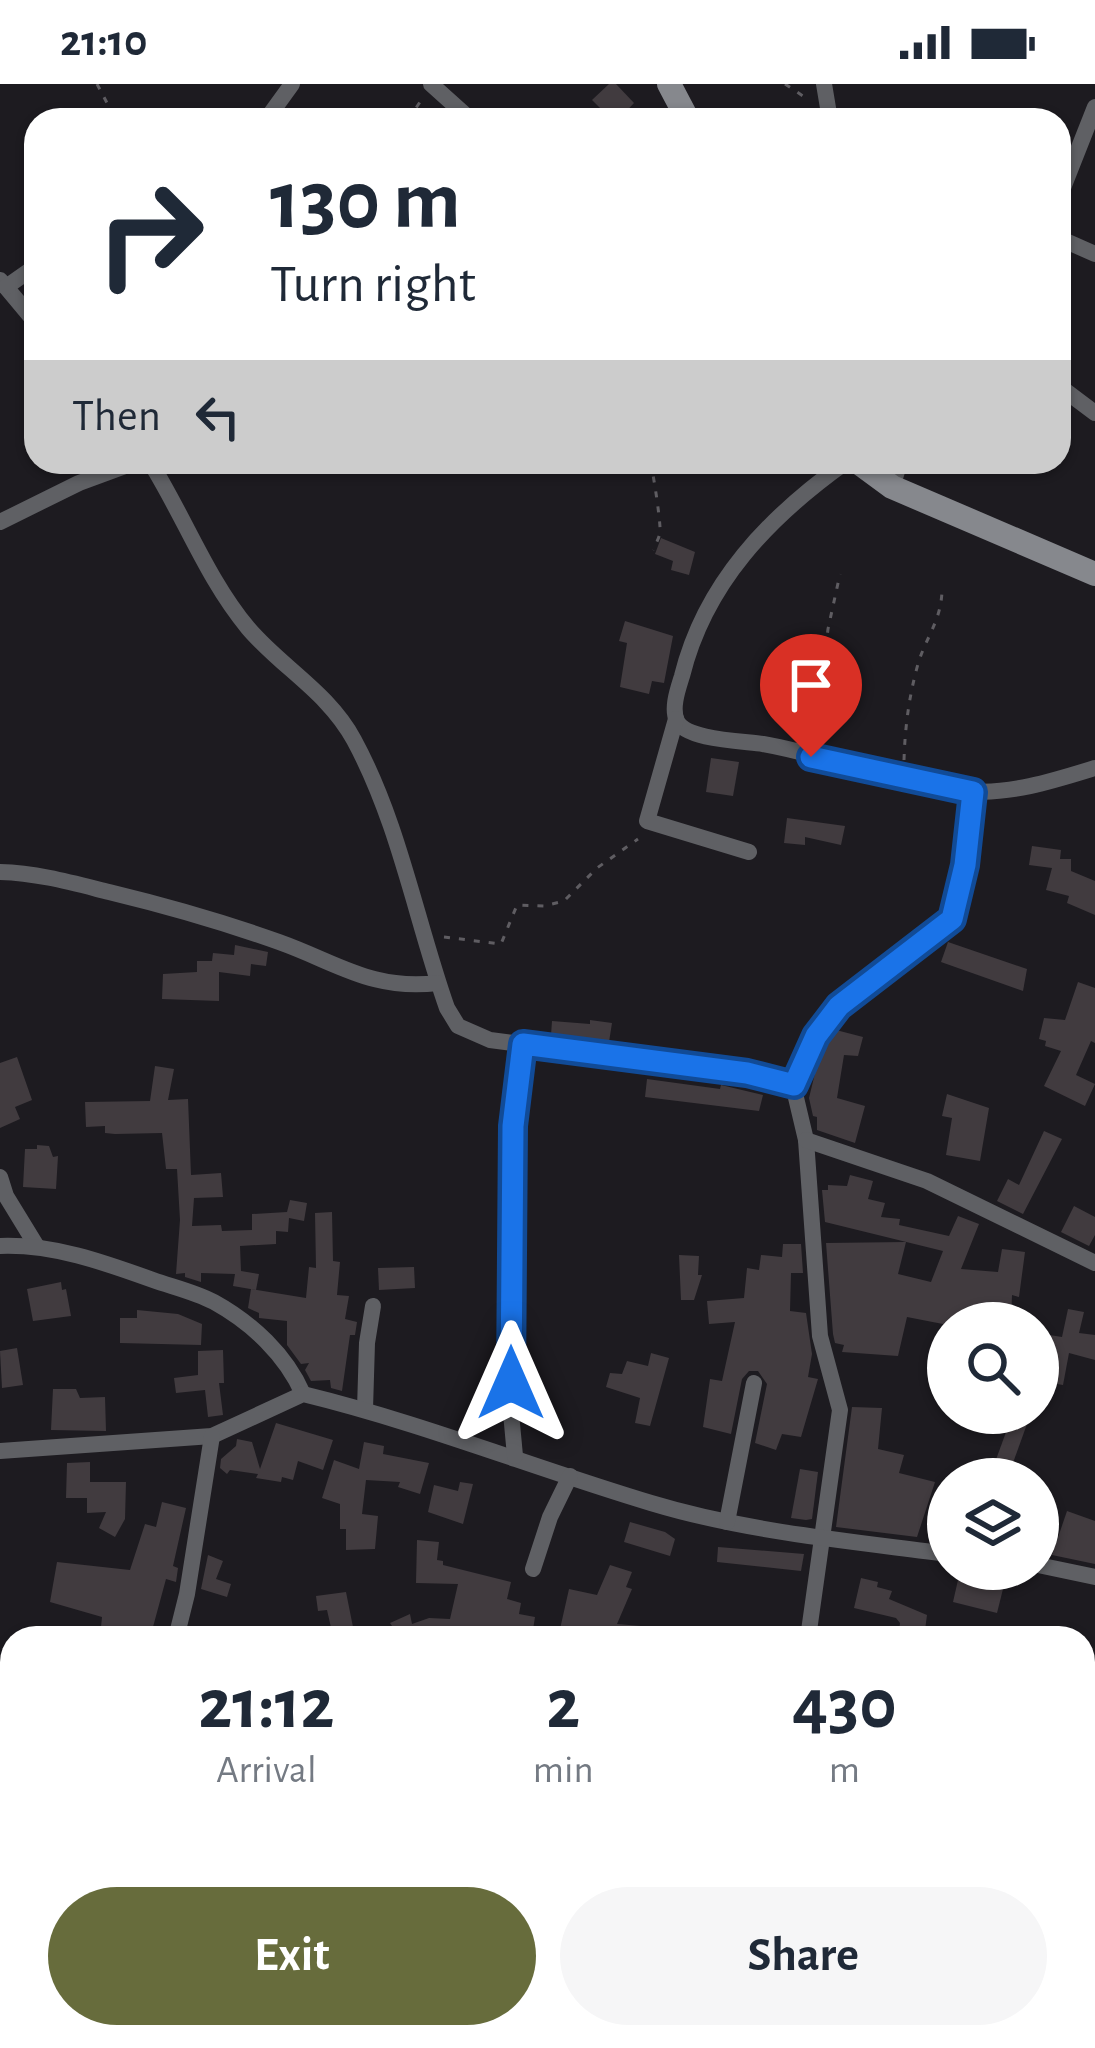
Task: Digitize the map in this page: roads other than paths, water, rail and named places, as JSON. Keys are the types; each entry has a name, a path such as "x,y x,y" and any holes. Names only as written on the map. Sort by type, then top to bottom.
{"street":[{"path":"427,90 453,108"},
{"path":"1071,168 1095,107"},
{"path":"3,284 24,308"},
{"path":"0,522 104,474"},
{"path":"157,474 248,628 324,697 354,740 392,832 438,983 453,1019 466,1032 523,1044 747,1073 794,1085"},
{"path":"749,851 647,821 676,719 688,652 707,604 781,516 832,474"},
{"path":"874,474 892,487 1095,574"},
{"path":"892,487 896,474"},
{"path":"676,719 681,727 700,736 768,745 904,780 973,792 1060,779 1095,768"},
{"path":"809,1626 840,1410 820,1336 806,1140 794,1085 816,1036 839,1006 952,919 965,865 973,792"},
{"path":"0,872 53,878 162,904 294,947 374,982 438,983"},
{"path":"515,1456 511,1413 513,1126 523,1044"},
{"path":"806,1140 927,1181 1095,1263"},
{"path":"0,1177 36,1245"},
{"path":"0,1246 36,1245 97,1260 214,1302 290,1364 303,1394"},
{"path":"365,1409 367,1342 374,1306"},
{"path":"727,1522 754,1383"},
{"path":"0,1451 212,1436 303,1394 727,1522 927,1551"},
{"path":"179,1626 212,1436"},
{"path":"533,1569 569,1476"},
{"path":"1059,1569 1095,1577"}]}
